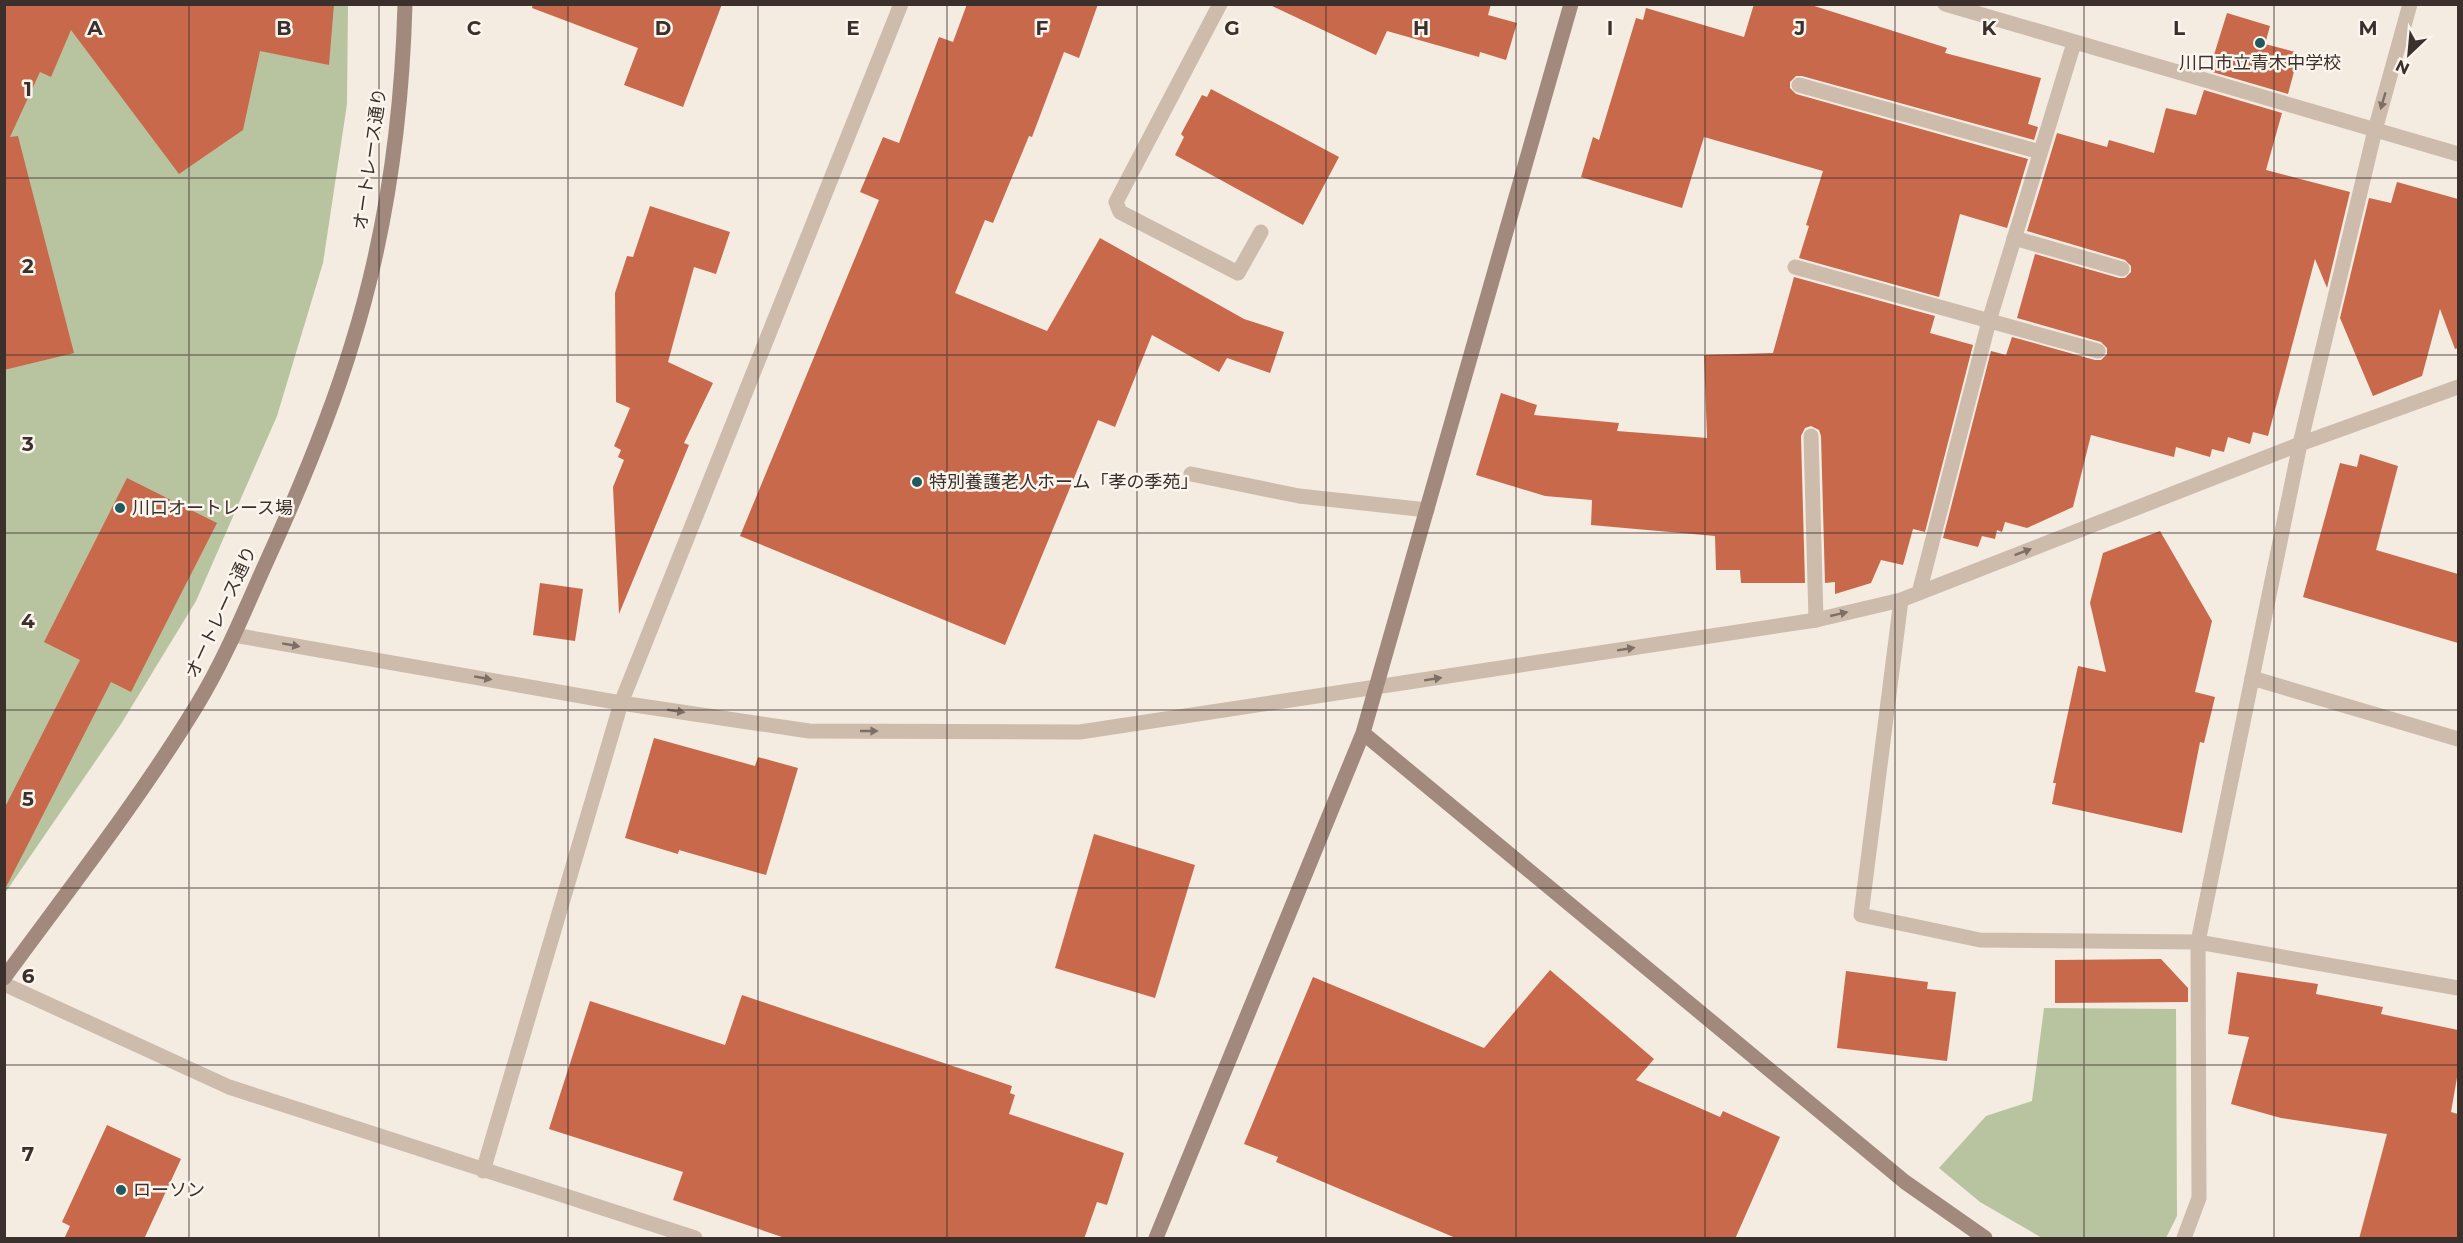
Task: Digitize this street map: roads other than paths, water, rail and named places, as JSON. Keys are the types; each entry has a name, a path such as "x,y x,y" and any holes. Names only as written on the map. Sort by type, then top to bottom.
{"street":[{"name":"オートレース通り","path":"4,978 153,774 199,702 234,635 290,510 352,343 381,225 397,130 405,4"},
{"path":"483,1171 621,703 901,4"},
{"path":"1220,4 1116,202 1120,212 1238,273 1261,232"},
{"path":"1156,1239 1363,733 1571,4"},
{"path":"1945,4 2458,154"},
{"path":"2184,1239 2199,1198 2198,942 2300,444 2375,130 2410,4"},
{"path":"1919,593 1989,321 2074,43"},
{"path":"1799,85 2040,152"},
{"path":"2014,238 2122,269"},
{"path":"1795,267 2098,351"},
{"path":"234,635 621,703 809,731 1080,732 1816,620 1901,600 2300,444 2458,387"},
{"path":"1811,436 1816,620"},
{"path":"1191,474 1299,496 1426,510"},
{"path":"1901,600 1861,915 1980,940 2198,942 2458,988"},
{"path":"2252,678 2458,739"},
{"path":"1363,733 1905,1182 1985,1239"},
{"path":"4,984 229,1087 695,1239"}],"place":[{"name":"川口市立青木中学校","path":"2260,43"},
{"name":"特別養護老人ホーム「孝の季苑」","path":"917,482"},
{"name":"川口オートレース場","path":"120,508"},
{"name":"ローソン","path":"121,1190"}]}
